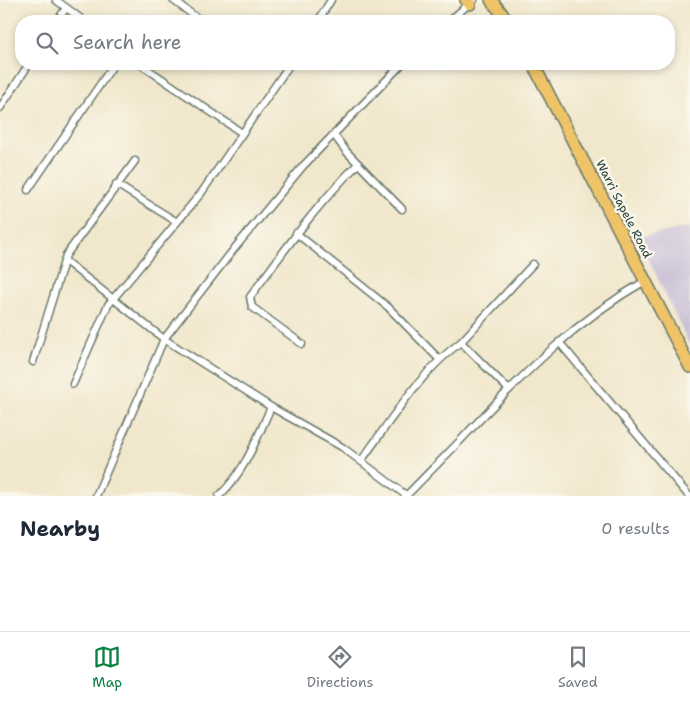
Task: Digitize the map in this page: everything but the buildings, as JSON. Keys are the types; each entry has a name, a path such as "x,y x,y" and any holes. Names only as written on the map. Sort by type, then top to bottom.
{"highway":[{"path":"492,0 503,15"},
{"name":"Warri Sapele Road","path":"536,70 690,368"}],"street":[{"path":"56,0 76,15"},
{"path":"173,0 193,15"},
{"path":"322,15 331,0"},
{"path":"455,15 470,1"},
{"path":"61,15 66,8"},
{"path":"0,108 25,70"},
{"path":"28,190 110,70"},
{"path":"149,70 242,133"},
{"path":"72,384 108,305 202,192 286,70"},
{"path":"96,496 164,340 276,198 396,70"},
{"path":"334,135 358,164 402,209"},
{"path":"33,362 66,255 116,184 135,161"},
{"path":"302,344 252,307 250,297 296,233 358,164"},
{"path":"116,184 177,222"},
{"path":"296,233 388,307 439,359"},
{"path":"65,261 114,298 164,340 272,407 342,447 407,496 509,390 559,342 599,308 645,281"},
{"path":"361,460 400,409 406,396 439,359 461,342 533,264"},
{"path":"461,342 509,390"},
{"path":"559,342 689,496"},
{"path":"219,496 232,484 246,461 272,407"}],"shaded area":[{"path":"690,227 690,346 638,237"}]}
